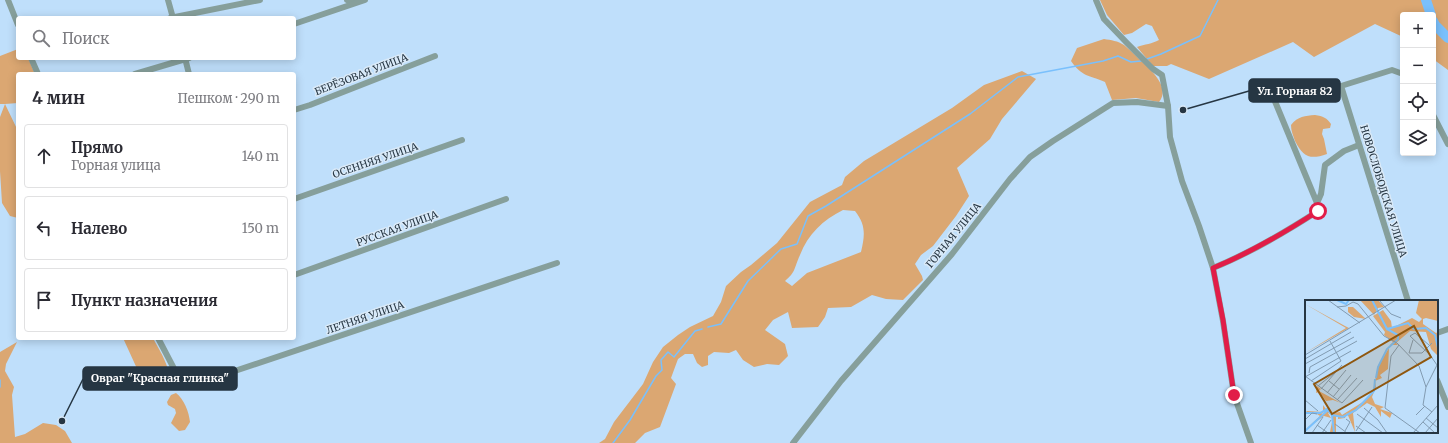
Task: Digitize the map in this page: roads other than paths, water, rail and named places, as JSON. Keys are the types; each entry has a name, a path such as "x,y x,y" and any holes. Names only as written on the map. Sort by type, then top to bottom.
{"street":[{"path":"8,0 16,20"},
{"path":"168,0 172,16"},
{"path":"182,16 260,0"},
{"path":"347,0 359,3"},
{"path":"296,23 365,0"},
{"path":"1096,0 1104,18 1153,69 1162,75 1168,106 1170,137 1182,181 1213,268 1223,320 1234,395 1251,443"},
{"name":"БЕРЁЗОВАЯ УЛИЦА","path":"296,109 435,56"},
{"path":"32,60 37,72"},
{"path":"141,72 180,60"},
{"path":"186,60 189,72"},
{"name":"НОВОСЛОБОДСКАЯ УЛИЦА","path":"1400,73 1392,70 1341,86 1408,300"},
{"path":"1213,268 1242,256 1289,230 1318,211 1317,203 1270,85"},
{"name":"ГОРНАЯ УЛИЦА","path":"793,443 841,381 952,254 1010,179 1030,157 1113,103 1137,102 1168,106"},
{"path":"1436,120 1448,144"},
{"name":"ОСЕННЯЯ УЛИЦА","path":"296,198 462,140"},
{"path":"1317,203 1321,194 1325,166 1344,151 1359,145"},
{"name":"РУССКАЯ УЛИЦА","path":"296,274 506,199"},
{"name":"ЛЕТНЯЯ УЛИЦА","path":"159,340 180,382 190,386 557,263"},
{"path":"1438,333 1448,329"},
{"path":"1438,382 1448,406"}],"waterway":[{"path":"1147,59 1200,36 1218,0"},
{"path":"1426,0 1430,12"},
{"path":"1436,26 1448,38"},
{"path":"708,327 721,324 748,281 781,249 797,244 808,216 970,114 1018,77 1103,61 1118,56 1131,62 1141,61"},
{"path":"613,443 630,420 656,376 662,370 661,360 668,352 674,357 695,331 702,329"},
{"path":"0,380 0,387"}],"place":[{"name":"Ул. Горная 82","path":"1183,110"},
{"name":"Овраг \"Красная глинка\"","path":"62,421"}]}
